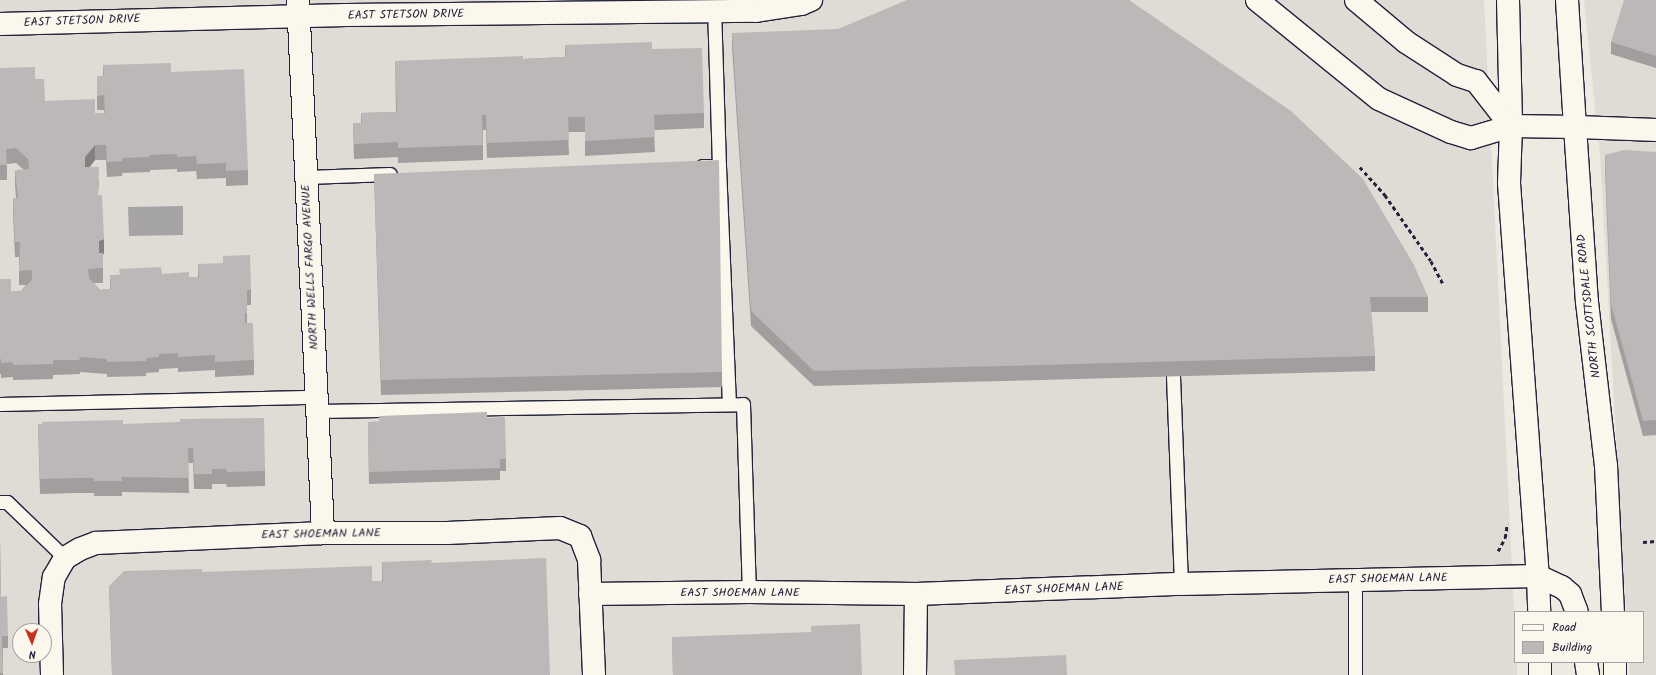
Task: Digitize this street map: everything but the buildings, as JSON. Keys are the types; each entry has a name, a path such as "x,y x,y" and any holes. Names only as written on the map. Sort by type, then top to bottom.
{"street":[{"name":"EAST STETSON DRIVE","path":"0,24 143,19 298,9 756,11 801,4 811,0"},
{"path":"1257,0 1379,99 1451,132 1471,138 1511,126 1656,130"},
{"path":"1356,0 1406,42 1457,75 1476,81 1511,126"},
{"path":"1508,0 1511,126 1509,183 1538,576 1539,611"},
{"name":"NORTH SCOTTSDALE ROAD","path":"1567,0 1587,302 1606,465 1613,611"},
{"name":"NORTH WELLS FARGO AVENUE","path":"298,9 322,533"},
{"name":"EAST SHOEMAN LANE","path":"65,558 80,549 96,543 322,533 447,532 560,528 580,536 589,560 590,594 750,592 916,594 1181,584 1538,576"},
{"path":"52,675 50,604 54,577 65,558"},
{"path":"1538,576 1562,587 1570,594 1577,611"},
{"path":"590,594 594,675"},
{"path":"915,675 916,594"},
{"path":"1540,663 1540,675"},
{"path":"1586,663 1588,675"},
{"path":"1614,663 1615,675"}],"lane":[{"path":"714,11 729,404"},
{"path":"686,167 719,166"},
{"path":"306,176 400,174"},
{"path":"1173,376 1181,584"},
{"path":"0,404 743,404 750,592"},
{"path":"0,502 7,502 65,558"},
{"path":"1355,580 1355,675"}],"path":[{"path":"1360,167 1385,195 1431,261 1444,285"},
{"path":"1496,554 1505,538 1507,520"},
{"path":"1643,542 1656,541"}],"shaded area":[{"path":"0,0 1484,0 1514,611 1514,663 1517,663 1517,675 0,675"},
{"path":"1584,0 1656,0 1656,675 1630,675 1629,663 1644,663 1644,611 1626,611 1600,155"},
{"path":"183,206 183,235 129,236 128,207"}]}
